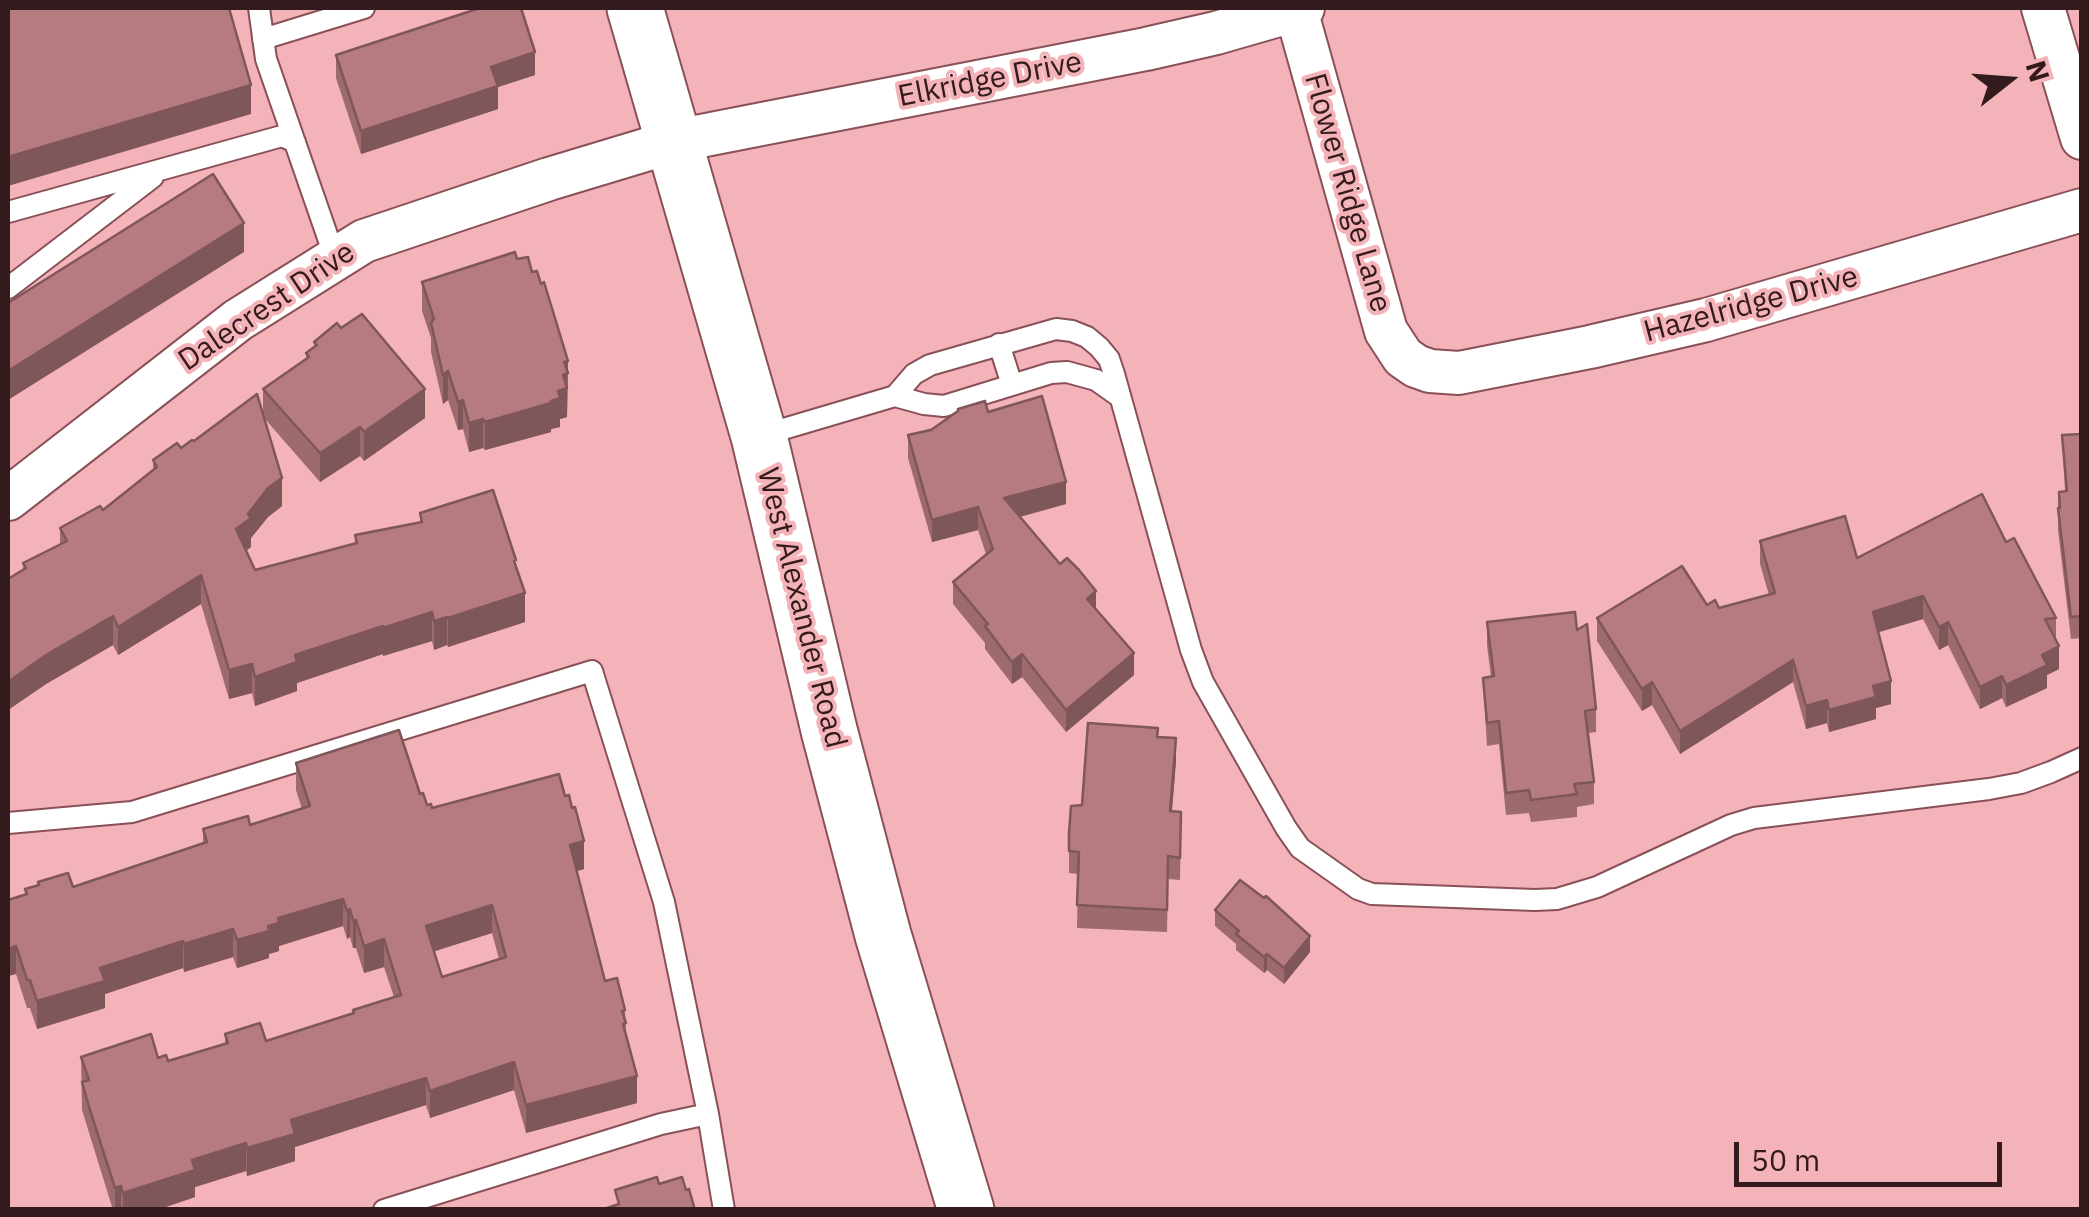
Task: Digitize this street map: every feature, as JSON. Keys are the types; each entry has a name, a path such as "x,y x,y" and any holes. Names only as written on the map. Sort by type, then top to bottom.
{"main road":[{"name":"West Alexander Road","path":"635,8 759,436 883,935 966,1210"}],"street":[{"path":"2043,8 2082,138"},
{"name":"Elkridge Drive","path":"674,141 1146,49 1216,34 1300,9"},
{"name":"Flower Ridge Lane","path":"1300,9 1386,331 1416,366"},
{"name":"Dalecrest Drive","path":"8,499 238,320 364,241 549,178 674,141"},
{"name":"Hazelridge Drive","path":"1416,366 1444,374 1458,373 1648,334 1769,303 2082,210"}],"lane":[{"path":"259,8 266,59 335,258"},
{"path":"263,39 364,8"},
{"path":"8,212 282,136 295,142"},
{"path":"8,288 163,169"},
{"path":"895,396 914,374 930,364 1056,329 1087,337 1100,347 1109,359 1203,682 1300,848 1372,894 1558,899 1597,887 1731,824 2021,783 2082,758"},
{"path":"999,344 1012,385"},
{"path":"759,436 895,396 944,406 1051,373 1066,372 1096,380 1120,396"},
{"path":"8,823 132,812 592,671 664,902 724,1210"},
{"path":"384,1210 662,1124 708,1114"}],"building":[{"path":"8,8 229,8 251,85 8,157"},
{"path":"480,8 521,8 535,52 491,67 498,86 361,131 336,55"},
{"path":"213,174 244,223 8,371 8,303"},
{"path":"515,252 517,259 528,257 532,272 537,271 541,284 544,282 568,361 564,362 568,373 563,375 567,388 558,391 560,398 551,403 469,423 463,400 458,402 448,371 443,375 431,323 434,319 422,282"},
{"path":"362,314 425,389 364,432 360,427 320,453 263,389 309,357 306,353 317,345 314,342 337,323 341,328"},
{"path":"257,394 282,478 268,488 248,514 251,518 236,529 255,570 357,543 355,535 422,522 420,513 493,490 525,593 448,618 434,621 432,612 383,626 295,655 297,662 255,677 252,664 229,670 201,575 118,627 113,616 8,682 8,579 26,568 23,563 67,541 60,528 100,506 103,510 157,467 153,460 177,443 181,448 194,441"},
{"path":"1042,396 1066,482 1004,498 1060,564 1067,558 1079,570 1096,591 1087,599 1134,653 1066,710 1022,654 1012,662 985,626 988,624 953,582 993,549 978,507 932,520 908,435 931,430 958,409 985,401 988,412"},
{"path":"2082,434 2082,616 2071,617 2058,508 2059,492 2067,491 2062,435"},
{"path":"1982,494 2006,542 2014,538 2056,618 2045,619 2059,646 2042,655 2047,665 2006,685 2002,676 1980,687 1948,622 1939,627 1923,596 1873,612 1891,681 1873,686 1876,697 1829,710 1827,700 1806,706 1793,660 1680,731 1652,682 1642,689 1597,618 1682,566 1707,605 1715,600 1719,608 1775,593 1760,541 1845,516 1857,558"},
{"path":"1575,612 1577,630 1587,624 1596,709 1585,711 1594,782 1574,784 1577,794 1531,800 1529,790 1506,793 1499,721 1487,723 1483,678 1494,676 1487,622"},
{"path":"1088,723 1158,728 1157,737 1176,738 1170,811 1181,812 1180,858 1168,856 1167,910 1077,905 1079,852 1069,851 1069,833 1071,806 1082,805"},
{"path":"399,730 420,794 432,808 559,774 565,796 569,795 572,808 575,807 584,841 570,845 605,981 617,978 625,1010 623,1024 637,1076 526,1105 514,1062 430,1091 426,1078 291,1120 295,1134 247,1148 246,1143 192,1160 195,1170 123,1193 121,1186 115,1188 90,1110 82,1082 89,1080 81,1057 151,1034 158,1058 166,1055 168,1061 228,1043 225,1034 260,1023 266,1041 401,995 384,939 364,946 356,920 353,921 343,899 278,918 279,923 268,926 269,931 237,940 233,929 100,968 105,981 37,1001 16,946 8,949 8,900 27,894 25,889 39,885 38,882 68,873 73,887 207,842 203,829 248,816 250,825 310,806 296,763","holes":["492,905 506,957 442,977 426,926"]},
{"path":"1240,880 1266,896 1310,936 1284,968 1236,934 1239,931 1215,910"},
{"path":"657,1177 659,1184 682,1177 695,1210 601,1210 619,1204 615,1190"}]}
